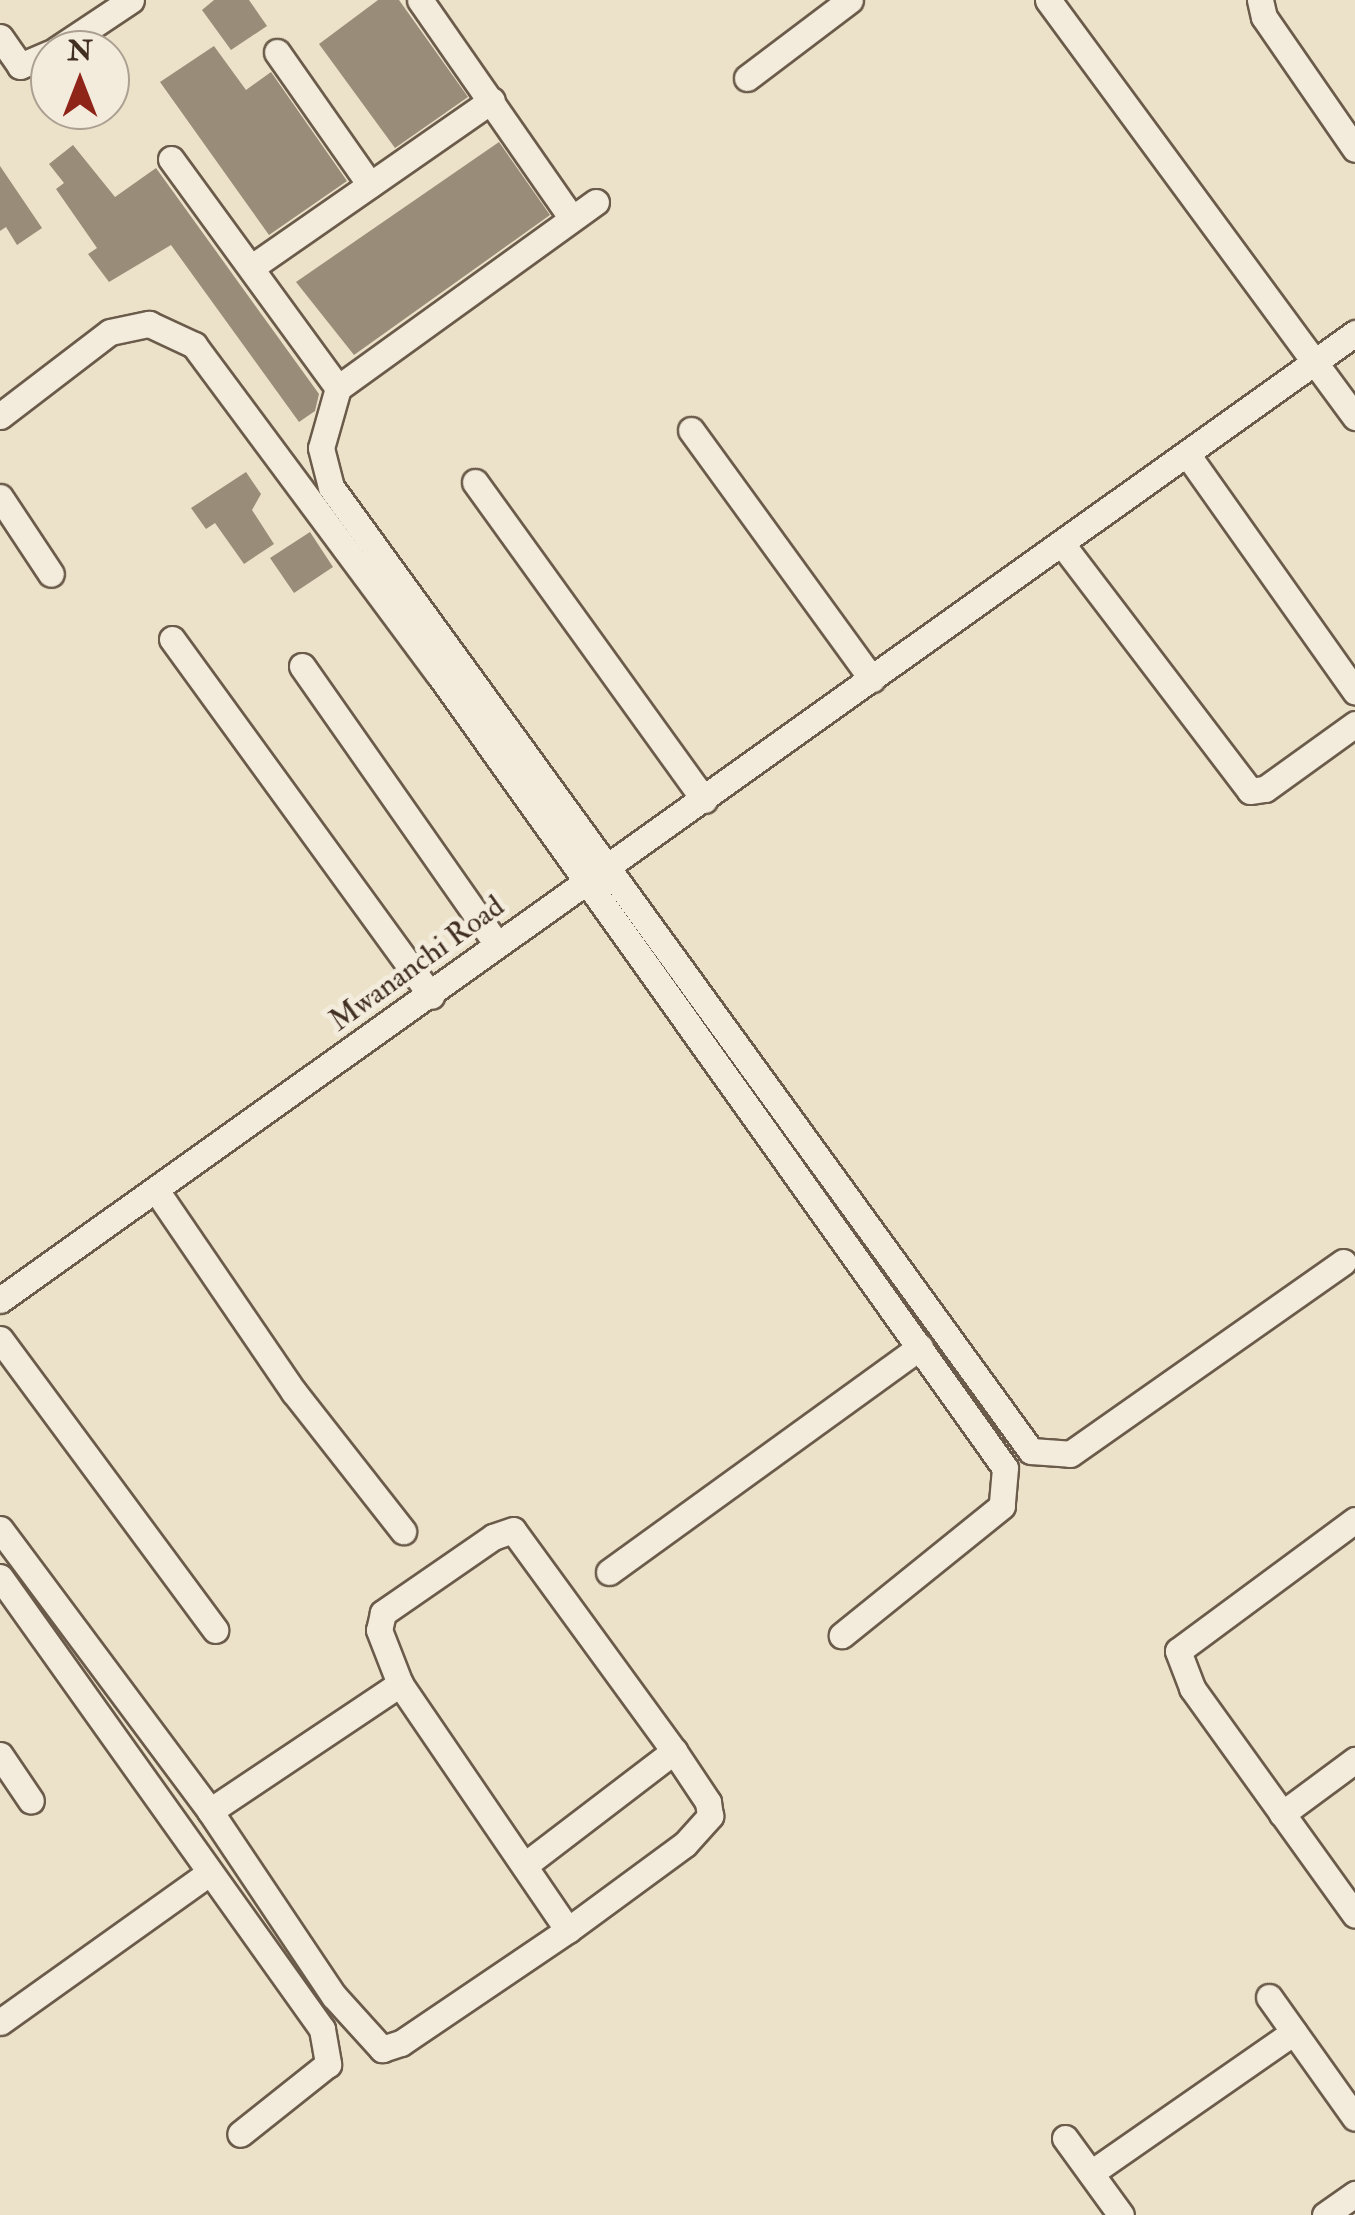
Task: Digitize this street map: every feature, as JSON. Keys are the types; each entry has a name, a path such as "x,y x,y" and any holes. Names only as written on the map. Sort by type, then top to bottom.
{"street":[{"path":"86,30 131,0"},
{"path":"420,0 570,216"},
{"path":"747,78 850,0"},
{"path":"1048,0 1312,364 1355,417"},
{"path":"1260,0 1264,17 1355,148"},
{"path":"0,37 10,72"},
{"path":"278,52 370,185"},
{"path":"252,267 492,100"},
{"path":"171,159 338,388"},
{"path":"596,202 570,216 338,388 322,448 331,487 1005,1468 1007,1491 986,1520 842,1635"},
{"path":"0,416 110,332 150,324 194,344 1030,1451 1070,1454 1344,1262"},
{"name":"Mwananchi Road","path":"0,1300 1355,333"},
{"path":"691,430 872,679"},
{"path":"1187,454 1355,691"},
{"path":"475,482 704,800"},
{"path":"0,497 51,574"},
{"path":"1062,544 1250,791 1265,789 1355,724"},
{"path":"172,639 431,996"},
{"path":"302,666 497,944"},
{"path":"156,1190 294,1392 404,1531"},
{"path":"0,1339 215,1630"},
{"path":"609,1572 920,1347"},
{"path":"1355,1520 1178,1651 1192,1688 1355,1916"},
{"path":"0,1529 210,1812 334,1996 382,2049 401,2044 568,1930 686,1844 710,1816 708,1802 674,1751 513,1530 493,1537 383,1614 383,1648 400,1684 568,1930"},
{"path":"0,1576 206,1874 322,2029 330,2054 328,2064 240,2134"},
{"path":"210,1812 400,1684"},
{"path":"525,1864 674,1751"},
{"path":"0,1755 32,1801"},
{"path":"1282,1814 1355,1760"},
{"path":"0,2022 206,1874"},
{"path":"1269,1997 1355,2118"},
{"path":"1091,2174 1294,2032"},
{"path":"1065,2138 1120,2215"},
{"path":"1325,2215 1355,2194"}],"building":[{"path":"214,0 249,0 267,26 231,50 202,10"},
{"path":"378,0 399,0 468,97 395,148 319,44"},
{"path":"214,46 246,90 271,72 347,181 269,235 160,82"},
{"path":"499,142 550,215 354,355 296,282"},
{"path":"73,145 115,197 156,168 319,394 315,411 299,422 171,245 109,282 88,254 97,248 56,189 64,183 49,164"},
{"path":"0,166 42,228 17,245 6,227 0,231"},
{"path":"246,472 261,494 252,510 274,544 244,564 215,523 206,529 191,508"},
{"path":"310,532 333,567 294,593 270,558"}]}
